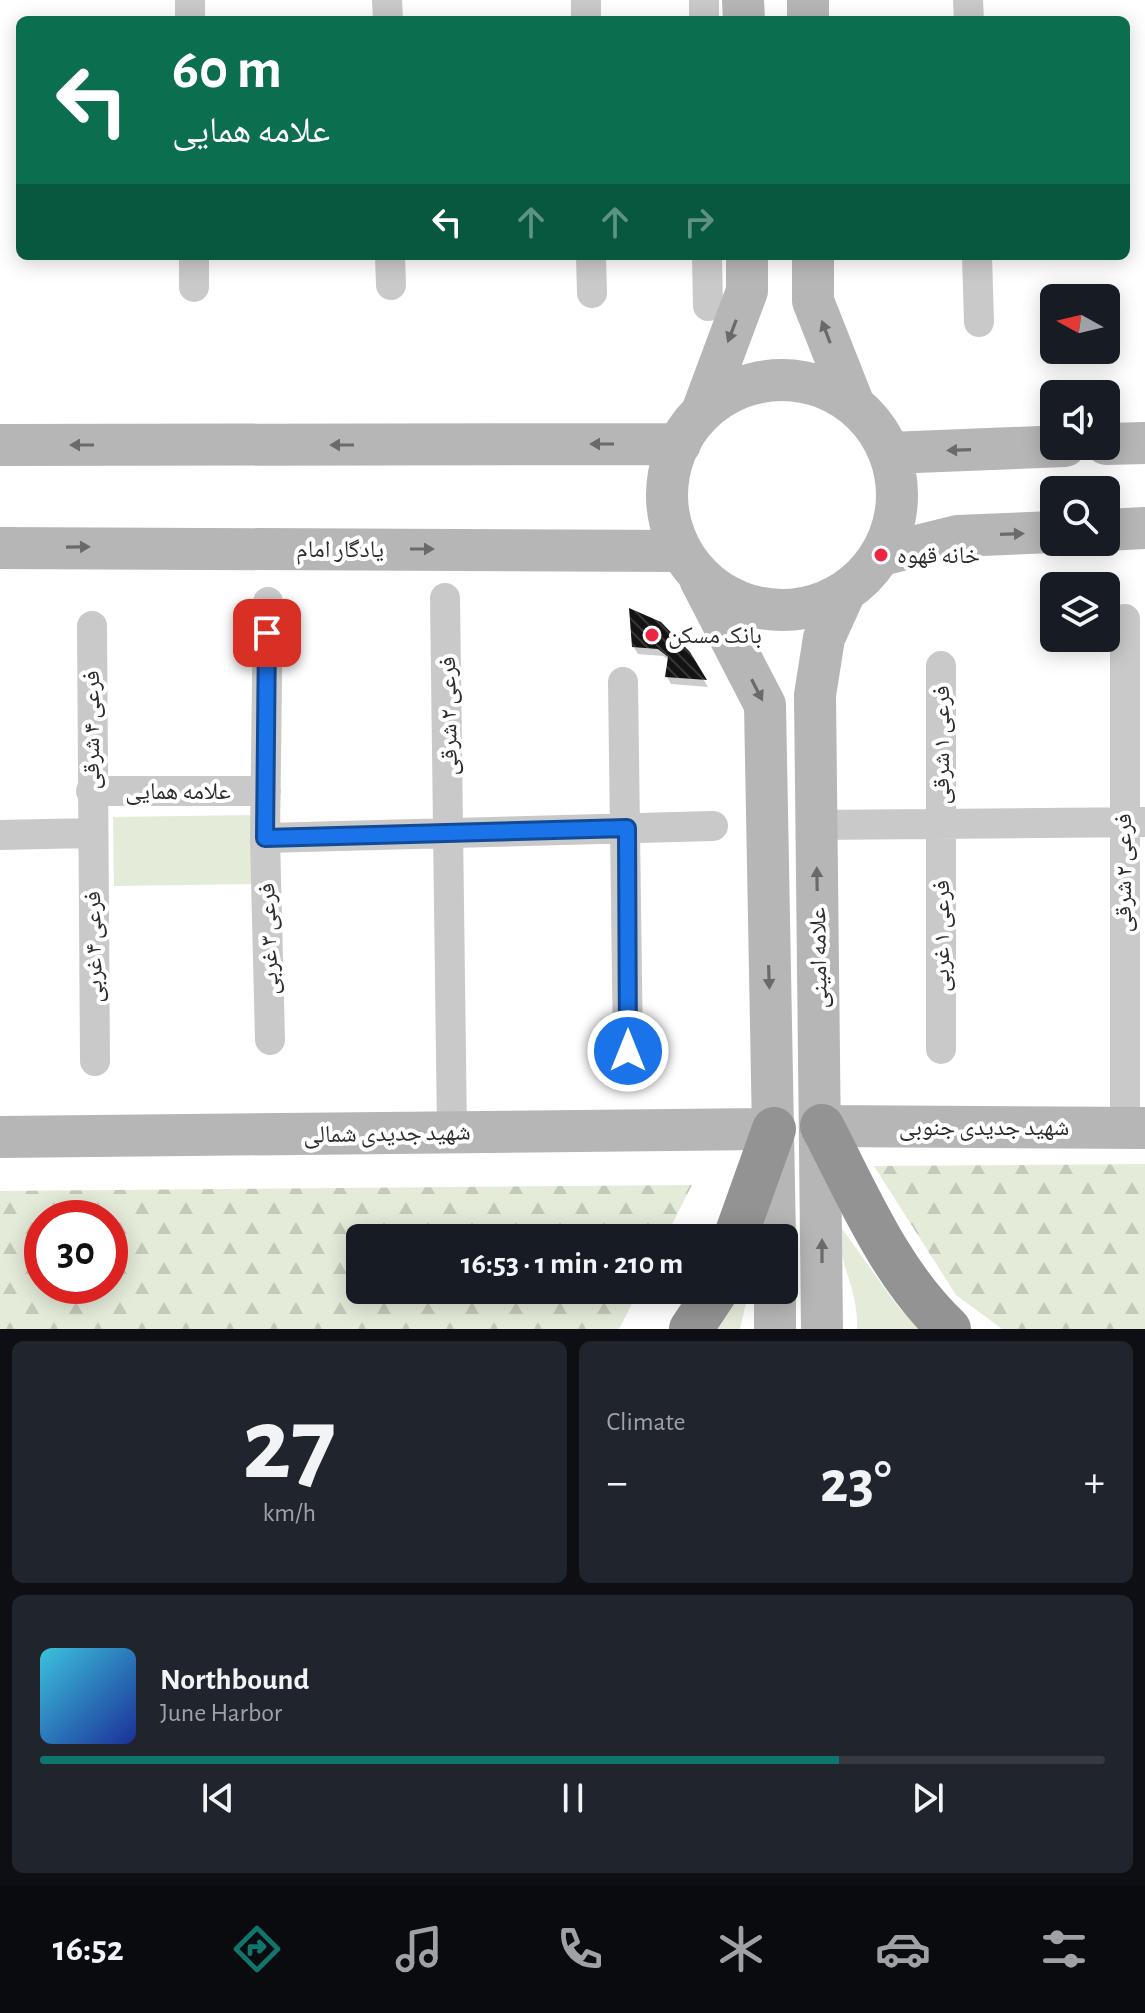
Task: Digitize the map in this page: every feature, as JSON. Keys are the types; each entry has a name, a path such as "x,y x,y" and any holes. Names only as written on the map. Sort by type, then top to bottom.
{"highway":[{"path":"822,1126 888,1254 925,1307 949,1329"},
{"path":"740,1224 774,1129"},
{"path":"691,1329 708,1304"}],"main road":[{"path":"703,409 734,389 771,379 807,381 854,405 870,420 890,453 897,487 894,522 881,555 845,592 811,607 772,610 736,601 688,561 668,514 668,475 680,444 703,409 747,291 747,260"},
{"path":"813,260 813,301 854,405"},
{"path":"1120,444 1145,443"},
{"path":"0,445 680,444"},
{"path":"890,453 1040,447"},
{"path":"1120,529 1145,528"},
{"path":"881,555 958,536 1040,533"},
{"name":"یادگار امام","path":"0,548 688,561"},
{"name":"علامه امینی","path":"688,561 765,705 775,1224"},
{"name":"علامه امینی","path":"822,1329 815,695 824,638 845,592"},
{"name":"شهید جدیدی جنوبی","path":"822,1126 1135,1128"},
{"name":"شهید جدیدی شمالی","path":"0,1137 774,1129"},
{"path":"775,1304 775,1329"}],"street":[{"path":"194,260 194,287"},
{"path":"591,260 592,293"},
{"path":"707,260 708,306"},
{"path":"977,260 979,322"},
{"name":"فرعی ۲ شرقی","path":"445,598 452,1132"},
{"name":"فرعی ۳ غربی","path":"268,602 265,838 270,1040"},
{"name":"فرعی ۲ شرقی","path":"1125,619 1134,822 1135,1128"},
{"name":"فرعی ۴ شرقی","path":"91,833 92,626"},
{"name":"فرعی ۱ شرقی","path":"941,666 941,823"},
{"path":"623,682 628,1051"},
{"name":"علامه همایی","path":"91,791 266,791"},
{"path":"815,825 1134,822"},
{"name":"فرعی ۱ غربی","path":"941,823 941,1049"},
{"path":"265,838 713,826"},
{"path":"0,835 91,833"},
{"name":"فرعی ۴ غربی","path":"91,833 95,1061"}],"green space":[{"path":"253,815 254,884 114,886 113,817"},
{"path":"1145,1164 1145,1329 1002,1329 956,1295 874,1166"},
{"path":"692,1185 672,1224 346,1224 346,1304 632,1304 619,1329 0,1329 0,1191"},
{"path":"838,1223 896,1304 919,1329 857,1329 855,1301 841,1250"},
{"path":"721,1304 746,1304 740,1329 709,1329"}],"building":[{"name":"بانک مسکن","path":"629,608 661,622 690,652 707,680 665,677 668,657 658,649 632,647"}],"place":[{"name":"خانه قهوه","path":"881,555"},
{"name":"بانک مسکن","path":"652,635"}],"route":[{"path":"267,633 265,838 627,828 628,1051"}]}
